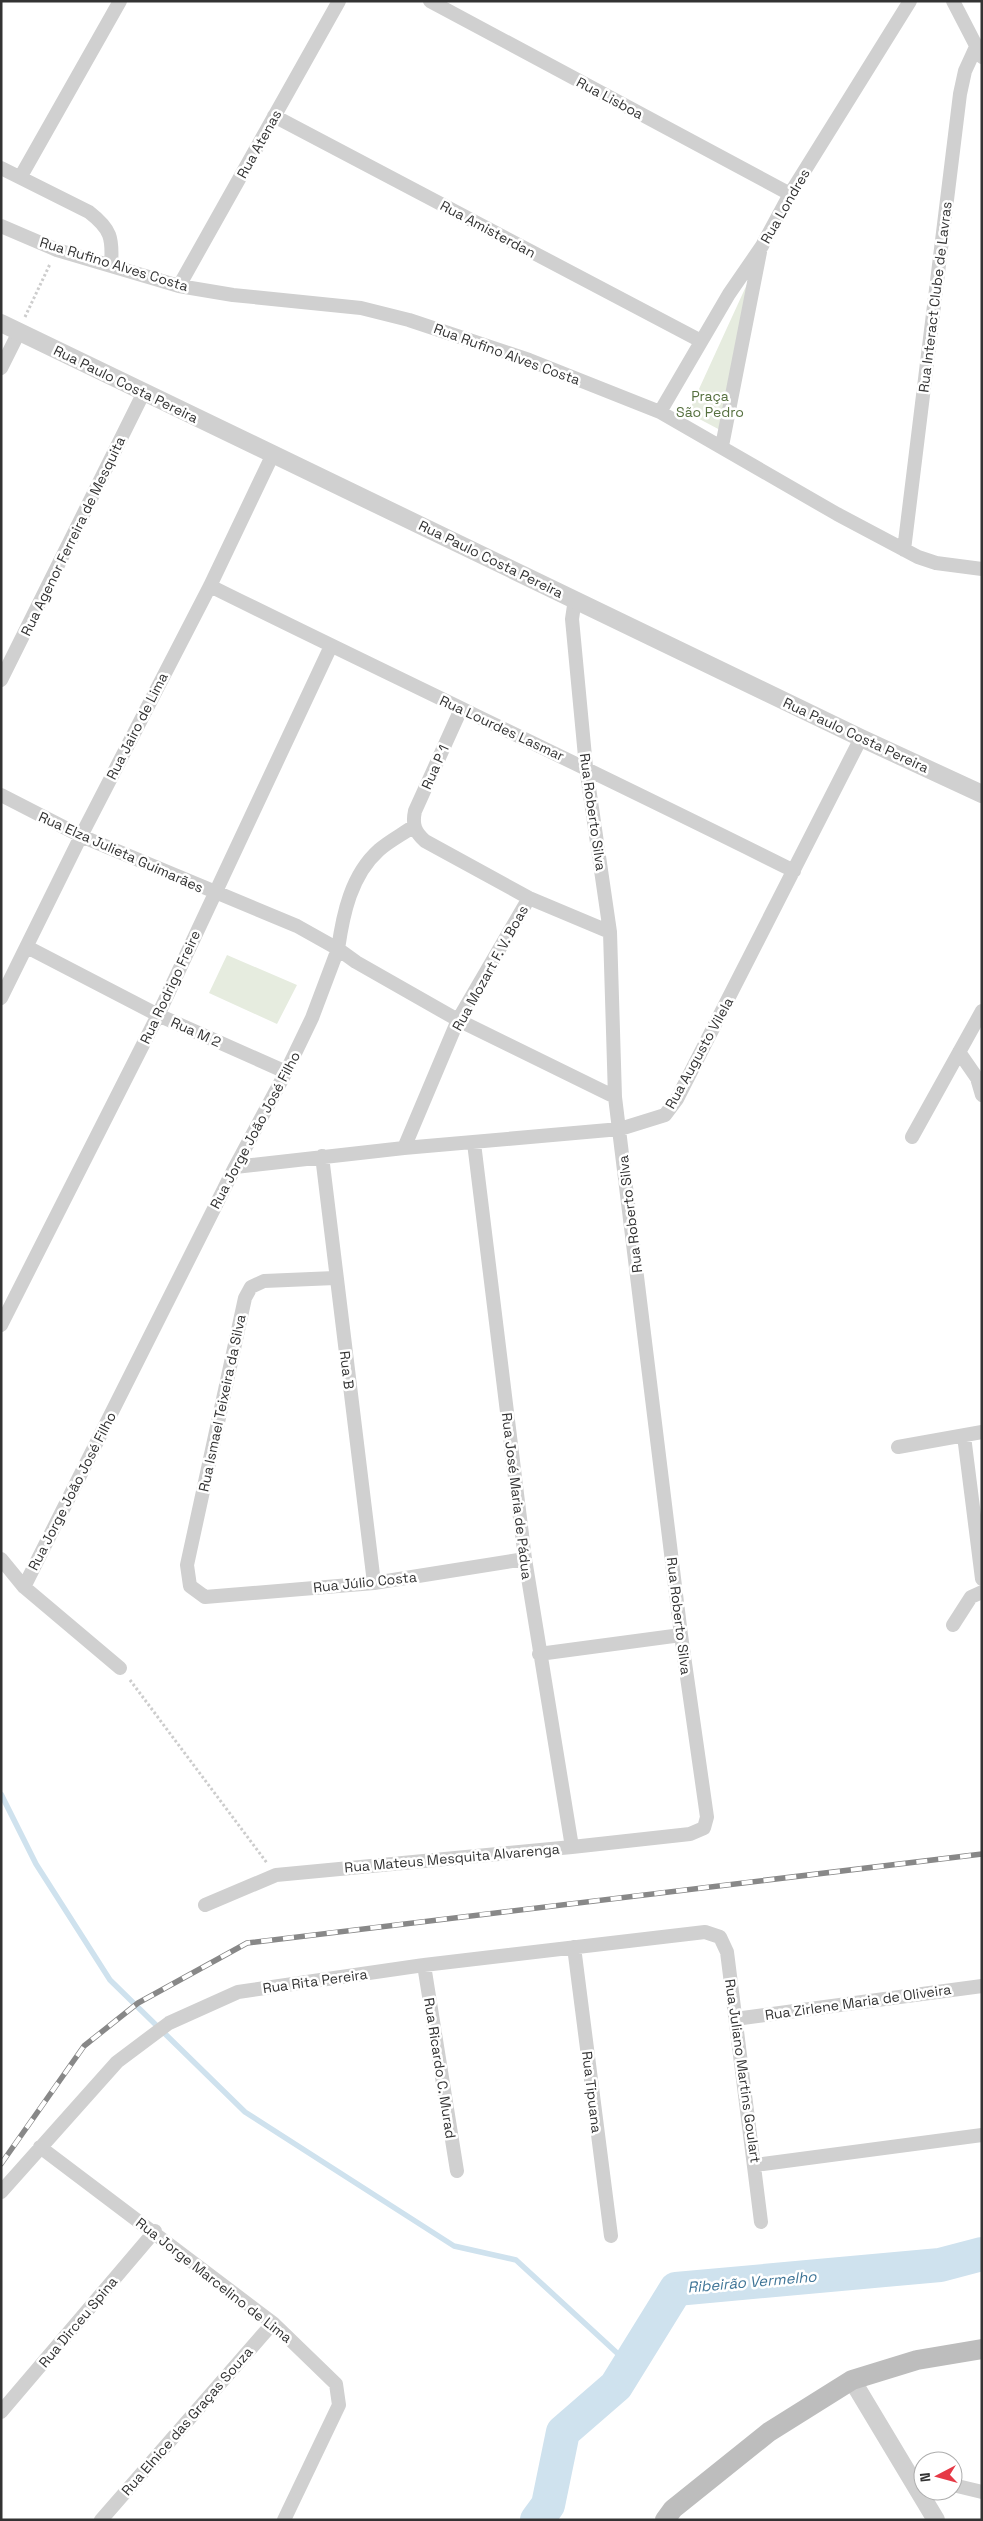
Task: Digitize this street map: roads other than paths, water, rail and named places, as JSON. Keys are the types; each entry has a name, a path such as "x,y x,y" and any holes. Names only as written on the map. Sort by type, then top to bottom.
{"main road":[{"path":"665,2520 673,2509 769,2432 852,2380 917,2360 982,2349"}],"street":[{"path":"21,176 120,1"},
{"name":"Rua Atenas","path":"179,286 339,1"},
{"name":"Rua Lisboa","path":"430,1 790,194"},
{"name":"Rua Londres","path":"660,412 701,341 762,246 790,194 910,1"},
{"path":"953,1 979,52"},
{"name":"Rua Interact Clube de Lavras","path":"904,550 960,94 964,71 979,52"},
{"name":"Rua Amisterdan","path":"274,116 701,341"},
{"path":"1,168 21,176 89,212 100,221 111,235 113,246 111,265"},
{"name":"Rua Rufino Alves Costa","path":"1,226 57,250 179,286 233,295 361,308 410,320 530,360 660,412 837,514 904,550 936,563 982,569"},
{"path":"722,446 762,246"},
{"name":"Rua Paulo Costa Pereira","path":"1,323 861,738 982,794"},
{"path":"1,368 18,332"},
{"name":"Rua Agenor Ferreira de Mesquita","path":"1,680 144,392"},
{"name":"Rua Jairo de Lima","path":"1,998 81,836 210,586 273,454"},
{"name":"Rua Lourdes Lasmar","path":"210,586 461,709 586,767 794,871"},
{"name":"Rua Roberto Silva","path":"575,599 572,619 586,767 610,932 615,1097 681,1636 707,1817 704,1828"},
{"name":"Rua Rodrigo Freire","path":"1,1325 158,1014 331,646"},
{"name":"Rua P 1","path":"414,826 417,806 461,709"},
{"name":"Rua Augusto Vilela","path":"235,1167 322,1156 620,1129 665,1115 677,1099 861,738"},
{"name":"Rua Elza Julieta Guimarães","path":"1,795 81,836 214,894 298,926 338,949"},
{"path":"414,826 425,841 530,898 610,932"},
{"name":"Rua Jorge João José Filho","path":"24,1587 312,1018 338,949 343,916 352,891 364,867 378,850 414,826"},
{"name":"Rua Mozart F. V. Boas","path":"404,1148 458,1020 530,898"},
{"name":"Rua M 2","path":"27,947 158,1014 286,1072"},
{"path":"338,949 364,967 458,1020 615,1097"},
{"path":"912,1137 982,1011"},
{"path":"959,1052 976,1078 982,1095"},
{"name":"Rua José Maria de Pádua","path":"474,1143 538,1654 572,1847"},
{"name":"Rua B","path":"322,1156 335,1278 374,1583"},
{"name":"Rua Ismael Teixeira da Silva","path":"205,1597 190,1586 187,1566 245,1298 251,1287 264,1281 335,1278"},
{"path":"898,1447 982,1432"},
{"path":"964,1436 979,1534 982,1579"},
{"path":"1,1559 24,1587 120,1668"},
{"name":"Rua Júlio Costa","path":"205,1597 374,1583 525,1559"},
{"path":"953,1625 972,1596 982,1592"},
{"path":"538,1654 681,1636"},
{"name":"Rua Mateus Mesquita Alvarenga","path":"205,1905 276,1875 572,1847 690,1834 704,1828"},
{"name":"Rua Rita Pereira","path":"1,2192 117,2062 169,2023 238,1992 424,1965 705,1932"},
{"name":"Rua Juliano Martins Goulart","path":"705,1932 720,1937 727,1952 761,2222"},
{"name":"Rua Tipuana","path":"574,1947 611,2236"},
{"name":"Rua Ricardo C. Murad","path":"424,1965 456,2171"},
{"name":"Rua Zirlene Maria de Oliveira","path":"735,2019 982,1986"},
{"path":"755,2165 982,2135"},
{"name":"Rua Jorge Marcelino de Lima","path":"40,2147 155,2232 272,2323 336,2384 339,2404 284,2520"},
{"name":"Rua Dirceu Spina","path":"1,2412 155,2232"},
{"name":"Rua Elnice das Graças Souza","path":"101,2520 272,2323"},
{"path":"852,2380 913,2474"},
{"path":"963,2487 982,2492"},
{"path":"927,2501 936,2520"}],"waterway":[{"path":"1,1794 36,1864 110,1980 245,2112 454,2246 516,2260 629,2364"},
{"name":"Ribeirão Vermelho","path":"537,2520 548,2505 563,2432 616,2386 676,2289 940,2265 982,2254"}],"railway":[{"path":"1,2164 84,2046 138,2003 247,1943 982,1854"}],"park label":[{"name":"Praça São Pedro","path":"710,404"}]}
